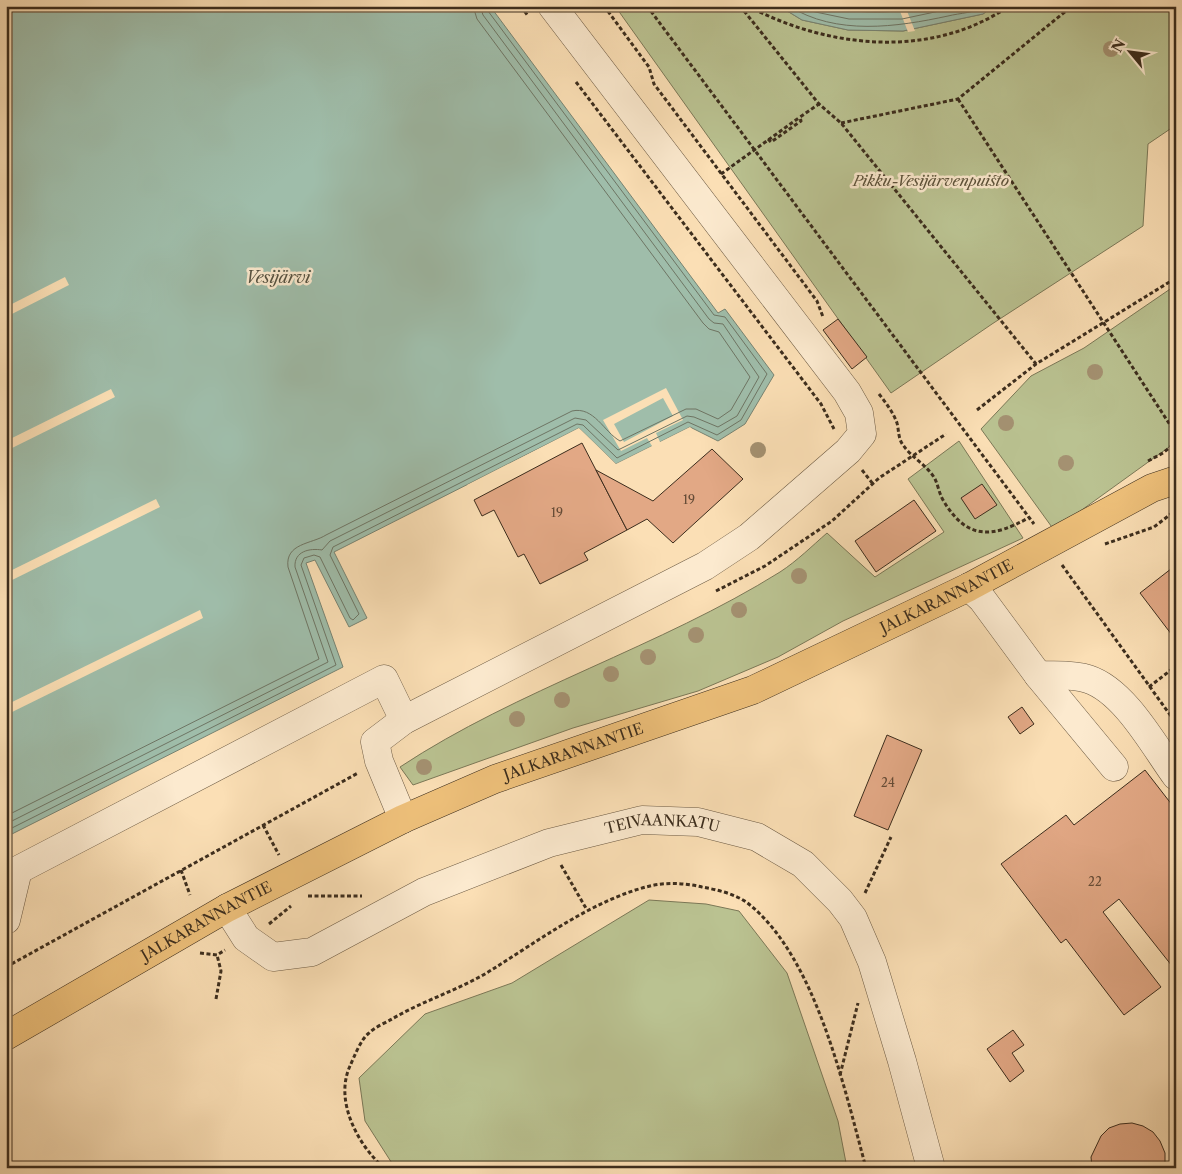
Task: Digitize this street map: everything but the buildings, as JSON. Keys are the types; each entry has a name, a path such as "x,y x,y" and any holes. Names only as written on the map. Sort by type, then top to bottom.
{"main road":[{"name":"JALKARANNANTIE","path":"6,1036 227,908 403,819 495,779 753,690 969,587 1164,484 1176,465"}],"street":[{"path":"403,819 379,761 375,742 404,720 705,566 749,538 848,451 862,434 859,413 848,392 542,14"},
{"path":"969,587 982,599 1038,675 1114,767"},
{"path":"1038,675 1077,676 1099,683 1129,710 1176,776"},
{"path":"6,920 18,870 384,679 404,720"},
{"name":"TEIVAANKATU","path":"227,908 246,938 273,956 312,952 424,892 549,843 642,820 698,822 757,837 803,864 840,901 853,918 872,962 902,1061 931,1168"}],"path":[{"path":"521,6 542,14"},
{"path":"604,6 649,67 654,84 721,174 768,139 771,142 801,121 800,117 819,104"},
{"path":"647,6 753,150 1030,517 1176,723"},
{"path":"740,6 819,104 841,123 1036,364"},
{"path":"748,6 781,22 819,34 849,41 899,44 962,29 991,18 1009,6"},
{"path":"841,123 958,98 1072,6"},
{"path":"571,75 821,404 837,435"},
{"path":"958,98 1176,434"},
{"path":"977,410 1036,364 1104,324 1176,278"},
{"path":"913,456 934,477 942,498 964,526 978,532 1003,531 1030,517"},
{"path":"1149,687 1176,666"},
{"path":"853,918 891,837"},
{"path":"549,843 586,910"},
{"path":"181,870 190,895"},
{"path":"384,1168 376,1160 350,1122 346,1093 349,1069 368,1033 418,1004 487,973 586,910 650,886 684,883 719,890 748,903 776,930 814,998 840,1075 866,1168"},
{"path":"301,896 364,896"},
{"path":"216,999 221,971 217,955"}],"green space":[{"name":"Pikku-Vesijärvenpuisto","path":"615,6 779,6 802,20 848,30 903,31 983,14 994,6 1176,6 1176,125 1148,144 1143,226 992,324 891,393"},
{"path":"1176,285 1176,442 1054,530 981,429 1031,376 1084,348"},
{"path":"959,441 1023,538 843,621 778,657 698,691 573,728 413,785 400,767 445,739 492,714 687,623 734,599 786,568 827,533 875,577 944,532 908,479"},
{"path":"649,900 706,904 739,911 787,973 838,1121 847,1168 395,1168 365,1121 359,1078 425,1014 512,983"}],"water":[{"name":"Vesijärvi","path":"6,6 490,6 718,313 725,309 774,375 745,424 718,441 690,427 616,464 579,428 334,552 367,618 349,627 315,560 306,563 343,667 6,837"},
{"path":"779,6 994,6 983,14 903,31 848,30 802,20"}],"pier":[{"path":"898,6 905,6 915,31 908,32"},
{"path":"65,277 69,285 6,317 6,307"},
{"path":"666,388 683,420 656,433 660,442 690,427 696,433 690,430 616,467 578,431 468,487 467,485 579,428 616,464 652,446 647,438 621,451 603,420","holes":["663,398 673,416 624,442 614,424"]},
{"path":"111,389 115,397 6,451 6,441"},
{"path":"156,499 160,507 6,583 6,573"},
{"path":"200,610 203,618 6,715 6,705"}]}
